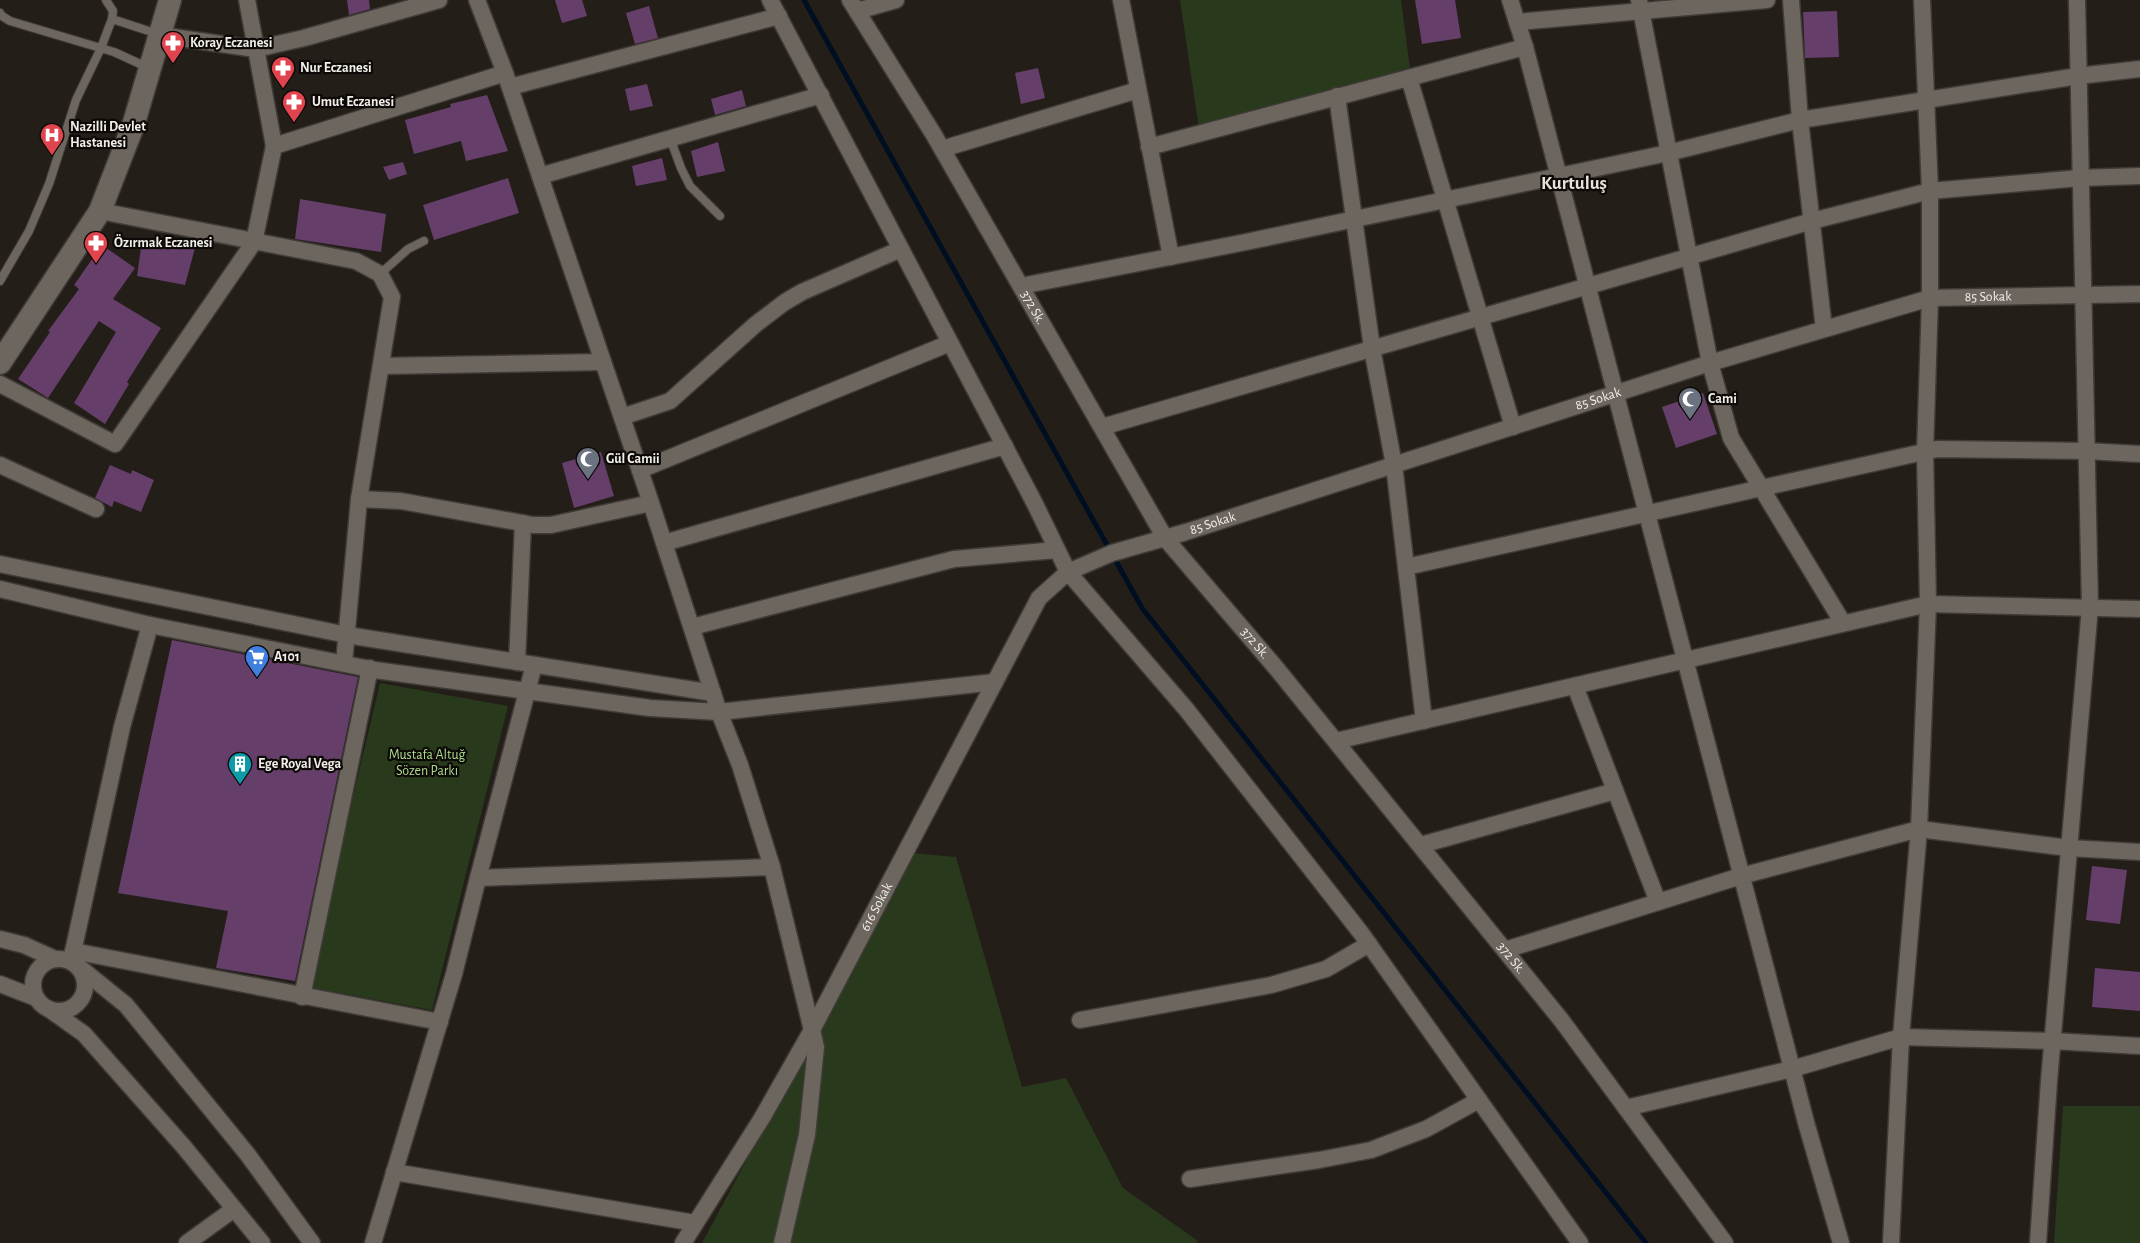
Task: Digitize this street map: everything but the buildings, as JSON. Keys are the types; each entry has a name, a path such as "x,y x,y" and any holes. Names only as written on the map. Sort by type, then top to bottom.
{"street":[{"path":"0,363 100,211 133,126 170,0"},
{"path":"0,384 115,444 254,242 274,146 247,0"},
{"path":"160,35 256,49 304,38 439,0"},
{"path":"478,0 508,80 640,470 719,712 740,765 772,867 812,1030 816,1047 807,1135 782,1243"},
{"path":"770,0 1005,446 1068,572 1186,709 1369,944 1580,1243"},
{"path":"853,5 896,0"},
{"path":"1120,0 1171,257"},
{"path":"1510,0 1525,47 1614,395 1792,1070 1842,1243"},
{"path":"1517,22 1640,6 1767,0"},
{"path":"1792,0 1800,120 1824,329"},
{"path":"1891,1243 1901,1038 1919,829 1928,604 1925,452 1930,298 1930,191 1922,0"},
{"path":"2038,1243 2052,1041 2090,607 2076,0"},
{"name":"372 Sk.","path":"853,5 942,149 1165,538 1336,741 1562,1021 1725,1243"},
{"path":"1640,6 1710,363 1731,438 1843,623"},
{"path":"274,146 508,80 779,16"},
{"path":"1150,147 1525,47"},
{"path":"1021,286 1171,257 1668,153 1800,120 2078,76 2140,70"},
{"path":"1408,78 1513,428"},
{"path":"942,149 1138,90"},
{"path":"540,176 820,95"},
{"path":"1337,96 1372,348 1394,465 1424,721"},
{"path":"1102,427 1812,221 1930,191 2080,178 2140,176"},
{"path":"100,211 356,262 380,274 392,297 359,499 344,664"},
{"path":"622,417 670,401 763,318 785,302 802,292 901,249"},
{"name":"85 Sokak","path":"1068,572 1112,553 1513,428 1710,363 1930,298 2140,294"},
{"path":"640,470 950,343"},
{"path":"381,366 603,362"},
{"path":"664,543 1005,446"},
{"path":"1406,567 1937,449 2086,451 2140,454"},
{"path":"0,465 96,509"},
{"path":"359,499 401,501 528,524 550,525 651,503"},
{"path":"517,662 528,524"},
{"path":"692,627 954,559 1057,550"},
{"path":"0,564 347,635 713,693"},
{"name":"616 Sokak","path":"683,1243 762,1118 812,1030 1039,598 1068,572"},
{"path":"0,589 150,625 344,664 650,708 719,712 995,682"},
{"path":"1336,741 1928,604 2140,609"},
{"path":"49,1009 67,1010 81,1000 84,992 83,974 74,960 122,727 150,625"},
{"path":"373,1243 454,974 529,691 534,665"},
{"path":"302,996 370,668"},
{"path":"1575,686 1658,902"},
{"path":"1421,845 1615,790"},
{"path":"1505,950 1741,876 1919,829 2069,848 2140,852"},
{"path":"478,878 772,867"},
{"path":"0,939 24,945 55,959 74,960 302,996 440,1022"},
{"path":"1080,1020 1271,985 1326,969 1369,944"},
{"path":"55,959 47,962 35,974 33,990 36,998 42,1005 84,1034 184,1147 262,1243"},
{"path":"74,960 126,1005 248,1155 312,1243"},
{"path":"0,984 36,998"},
{"path":"1626,1108 1792,1070 1901,1038 2052,1041 2140,1046"},
{"path":"1190,1180 1371,1150 1426,1130 1479,1100"},
{"path":"394,1172 695,1223"},
{"path":"187,1243 234,1208"}],"lane":[{"path":"0,281 29,231 49,184 76,100 101,48 112,19 113,11 106,0"},
{"path":"0,13 10,21 114,52 150,68"},
{"path":"112,19 160,35"},
{"path":"670,138 690,186 720,216"},
{"path":"380,274 408,249 424,241"}],"green space":[{"path":"1180,0 1401,0 1410,69 1199,129"},
{"name":"Mustafa Altuğ Sözen Parkı","path":"380,683 508,706 432,1010 308,987"},
{"path":"912,853 956,857 1022,1087 1066,1078 1123,1188 1198,1241 1196,1243 702,1243"},
{"path":"2063,1106 2140,1106 2140,1243 2054,1243"}],"waterway":[{"path":"804,0 1142,608 1646,1243"}],"place":[{"name":"Koray Eczanesi","path":"173,64"},
{"name":"Nur Eczanesi","path":"283,89"},
{"name":"Umut Eczanesi","path":"294,123"},
{"name":"Nazilli Devlet Hastanesi","path":"52,156"},
{"name":"Özırmak Eczanesi","path":"96,264"},
{"name":"Cami","path":"1690,420"},
{"name":"Gül Camii","path":"588,480"},
{"name":"A101","path":"257,678"},
{"name":"Ege Royal Vega","path":"240,785"}],"district":[{"name":"Kurtuluş","path":"1574,183"}]}
